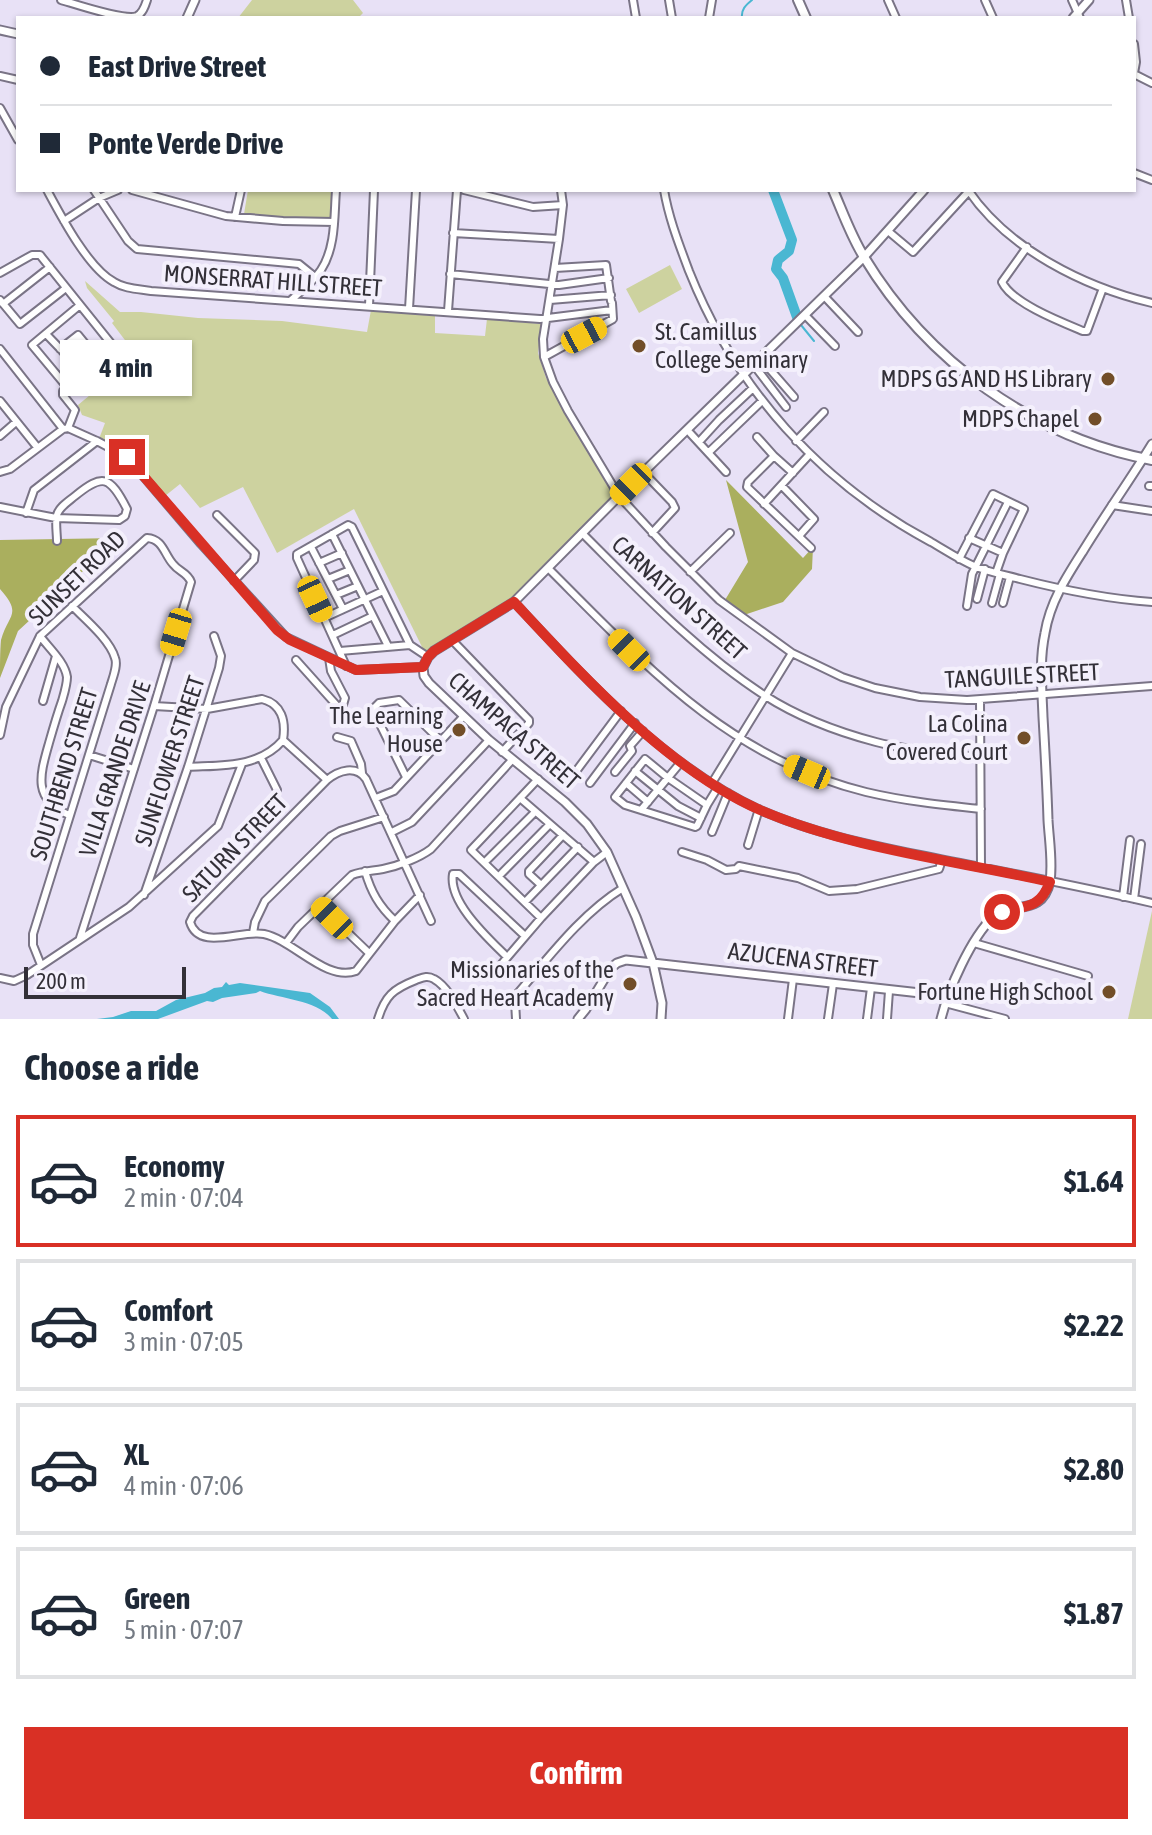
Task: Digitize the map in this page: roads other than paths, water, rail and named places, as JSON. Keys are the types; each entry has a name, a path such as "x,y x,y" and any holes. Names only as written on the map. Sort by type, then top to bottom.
{"main road":[{"path":"834,192 864,257 904,313 932,343 979,384 1012,407 1059,431 1148,459"}],"street":[{"path":"61,0 121,16"},
{"path":"134,16 142,12 147,0"},
{"path":"1072,0 1077,16"},
{"path":"1077,16 1089,0"},
{"path":"0,108 16,136"},
{"name":"MONSERRAT HILL STREET","path":"48,192 94,265 116,284 151,291 546,319 612,302"},
{"path":"95,192 128,241 137,249 299,264 315,277"},
{"path":"64,221 113,192"},
{"path":"139,192 235,217 334,222"},
{"path":"235,217 241,192"},
{"path":"290,301 326,262 331,245 336,192"},
{"path":"369,306 374,192"},
{"path":"409,309 416,192"},
{"path":"448,311 457,192"},
{"path":"472,192 533,207 563,205"},
{"name":"TANGUILE STREET","path":"561,192 563,205 552,300 543,339 544,357 553,382 619,496 690,572 731,610 792,653 832,673 875,688 932,699 978,700 1152,686"},
{"path":"664,192 672,226 699,296 721,339 752,389 809,455 862,499 900,525 976,567 1059,589 1152,602"},
{"name":"CHAMPACA STREET","path":"661,1019 662,1003 653,963 607,852 587,824 565,802 502,752 429,683 423,667 434,651 514,602 864,257 922,192"},
{"path":"888,231 913,252 967,192"},
{"path":"969,192 991,219 1064,272 1152,303"},
{"path":"453,233 559,239"},
{"path":"1027,247 1002,284 1013,295 1044,314 1087,331 1103,288"},
{"path":"0,273 35,254 40,255 114,349 63,391 75,410 65,428 10,469 0,472"},
{"path":"544,357 613,319 607,267 603,264 555,268"},
{"path":"50,267 2,302 20,324 66,288"},
{"path":"450,274 553,284 609,278"},
{"path":"824,296 858,332"},
{"path":"552,300 612,302"},
{"path":"67,387 33,346 80,305"},
{"path":"805,315 835,346"},
{"path":"46,334 71,360 88,346"},
{"path":"60,349 78,335 100,362"},
{"path":"0,349 65,428 127,457 286,637 346,666 362,670 423,667"},
{"path":"760,358 794,397"},
{"path":"753,364 786,407"},
{"path":"699,442 752,389"},
{"path":"0,401 37,447"},
{"path":"709,452 762,401"},
{"path":"796,441 824,412"},
{"path":"0,436 16,422"},
{"path":"690,433 726,472"},
{"path":"757,437 793,473"},
{"path":"26,513 34,490 97,441"},
{"path":"941,1019 946,1000 974,943 991,920 997,914 1039,902 1050,882 1041,664 1044,635 1059,589 1112,505 1148,459 1152,444"},
{"path":"764,504 809,455"},
{"path":"774,456 747,485 811,548"},
{"path":"643,472 675,508 652,533"},
{"path":"0,507 56,518 119,520 127,513 126,506 109,483 100,480 90,484 61,507 56,518 57,541"},
{"path":"782,486 814,519 799,536"},
{"path":"959,559 992,495 1024,509 1003,553 992,603"},
{"path":"967,606 972,574 1008,502"},
{"path":"1112,505 1152,511"},
{"path":"217,515 255,553 254,560 234,581"},
{"path":"346,666 297,560 297,554 348,525 352,527 410,645 428,657"},
{"name":"CARNATION STREET","path":"582,533 694,642 766,696 821,725 879,743 979,757"},
{"path":"690,572 730,533"},
{"path":"332,534 388,646"},
{"name":"VILLA GRANDE DRIVE","path":"80,938 191,582 188,575 172,564 167,552 152,537 147,538"},
{"name":"SUNSET ROAD","path":"0,735 6,707 40,636 147,538"},
{"path":"969,538 1003,553"},
{"path":"311,547 343,609"},
{"path":"319,563 342,553"},
{"path":"548,568 629,650 697,710 769,756 865,792 981,809"},
{"path":"977,599 985,569"},
{"path":"328,579 350,570"},
{"path":"1003,603 1010,577"},
{"path":"336,595 358,586"},
{"path":"324,618 383,591"},
{"path":"514,602 583,677 643,731 715,785 759,809 845,838 1152,903"},
{"name":"SOUTHBEND STREET","path":"41,965 33,945 33,934 111,684 115,658 102,635 72,606"},
{"path":"333,635 373,616"},
{"path":"40,636 56,656 67,678 41,769 40,783 44,795 52,804 69,815"},
{"name":"SUNFLOWER STREET","path":"144,896 221,659 214,636"},
{"path":"452,640 529,720 502,752"},
{"path":"340,651 410,645"},
{"path":"707,805 645,759 616,794 616,799 625,805 695,827 701,818 707,805 715,785 740,739 792,653"},
{"path":"43,701 56,656"},
{"path":"329,658 331,671 345,698 339,708"},
{"path":"296,660 348,718"},
{"path":"154,706 207,709 262,699 271,701 280,711 285,725 283,740 261,758 242,764 188,767"},
{"path":"978,700 981,867"},
{"path":"406,777 374,712 376,705 402,702 440,740"},
{"path":"577,770 621,711"},
{"path":"376,798 394,791 463,717"},
{"path":"590,783 635,723"},
{"path":"615,772 643,731"},
{"path":"337,737 351,741 362,773 431,921"},
{"path":"283,740 327,780 340,772 352,770 362,773"},
{"path":"392,832 412,822 489,740"},
{"path":"89,755 134,769"},
{"path":"261,758 277,790"},
{"path":"286,943 294,931 348,878 365,871 388,868 431,849 512,760"},
{"path":"641,810 681,762"},
{"path":"0,978 14,981 144,896 218,826 242,764"},
{"path":"635,771 678,806 701,818"},
{"path":"538,779 471,851 541,918"},
{"name":"SATURN STREET","path":"327,780 190,922 194,932 214,938 267,934 322,966 344,974 356,971 369,953"},
{"path":"626,783 648,802"},
{"path":"712,832 728,793"},
{"path":"520,798 594,862"},
{"path":"748,845 759,809"},
{"path":"485,862 535,812"},
{"path":"253,933 265,901 331,836 384,817"},
{"path":"499,876 549,825"},
{"path":"541,885 529,871 563,835"},
{"path":"1123,897 1130,840"},
{"path":"1134,899 1141,844"},
{"path":"525,902 578,847"},
{"path":"493,974 541,918 607,852"},
{"path":"682,852 726,870 739,866 769,871 798,878 829,891 857,889 939,869 942,860"},
{"path":"365,871 372,894 395,921"},
{"path":"506,956 472,923 459,899 453,874 459,874 525,936"},
{"path":"516,1019 518,993 591,912 623,888"},
{"path":"319,905 369,953 420,895"},
{"path":"974,943 1088,976"},
{"name":"AZUCENA STREET","path":"578,1019 614,965 626,960 871,988 946,1000"},
{"path":"378,1019 390,994 399,986 425,977 436,980 449,994 464,1019"},
{"path":"788,1019 793,979"},
{"path":"828,1019 833,984"},
{"path":"867,1019 871,988"},
{"path":"887,1019 889,991"},
{"path":"946,1000 1005,1019"}],"water":[{"path":"226,982 229,985 240,983 310,993 330,1007 339,1019 332,1019 308,1004 260,991 207,1001 158,1019 97,1019 131,1011 156,1011 176,1000 222,987"}],"waterway":[{"path":"742,16 743,10 752,0"},
{"path":"774,192 792,240 789,251 778,260 776,269 783,278 797,317"},
{"path":"801,325 814,341"}],"place":[{"name":"St. Camillus College Seminary","path":"639,346"},
{"name":"MDPS GS AND HS Library","path":"1108,379"},
{"name":"MDPS Chapel","path":"1095,419"},
{"name":"The Learning House","path":"459,730"},
{"name":"La Colina Covered Court","path":"1024,738"},
{"name":"Missionaries of the Sacred Heart Academy","path":"630,984"},
{"name":"Fortune High School","path":"1109,992"}]}
